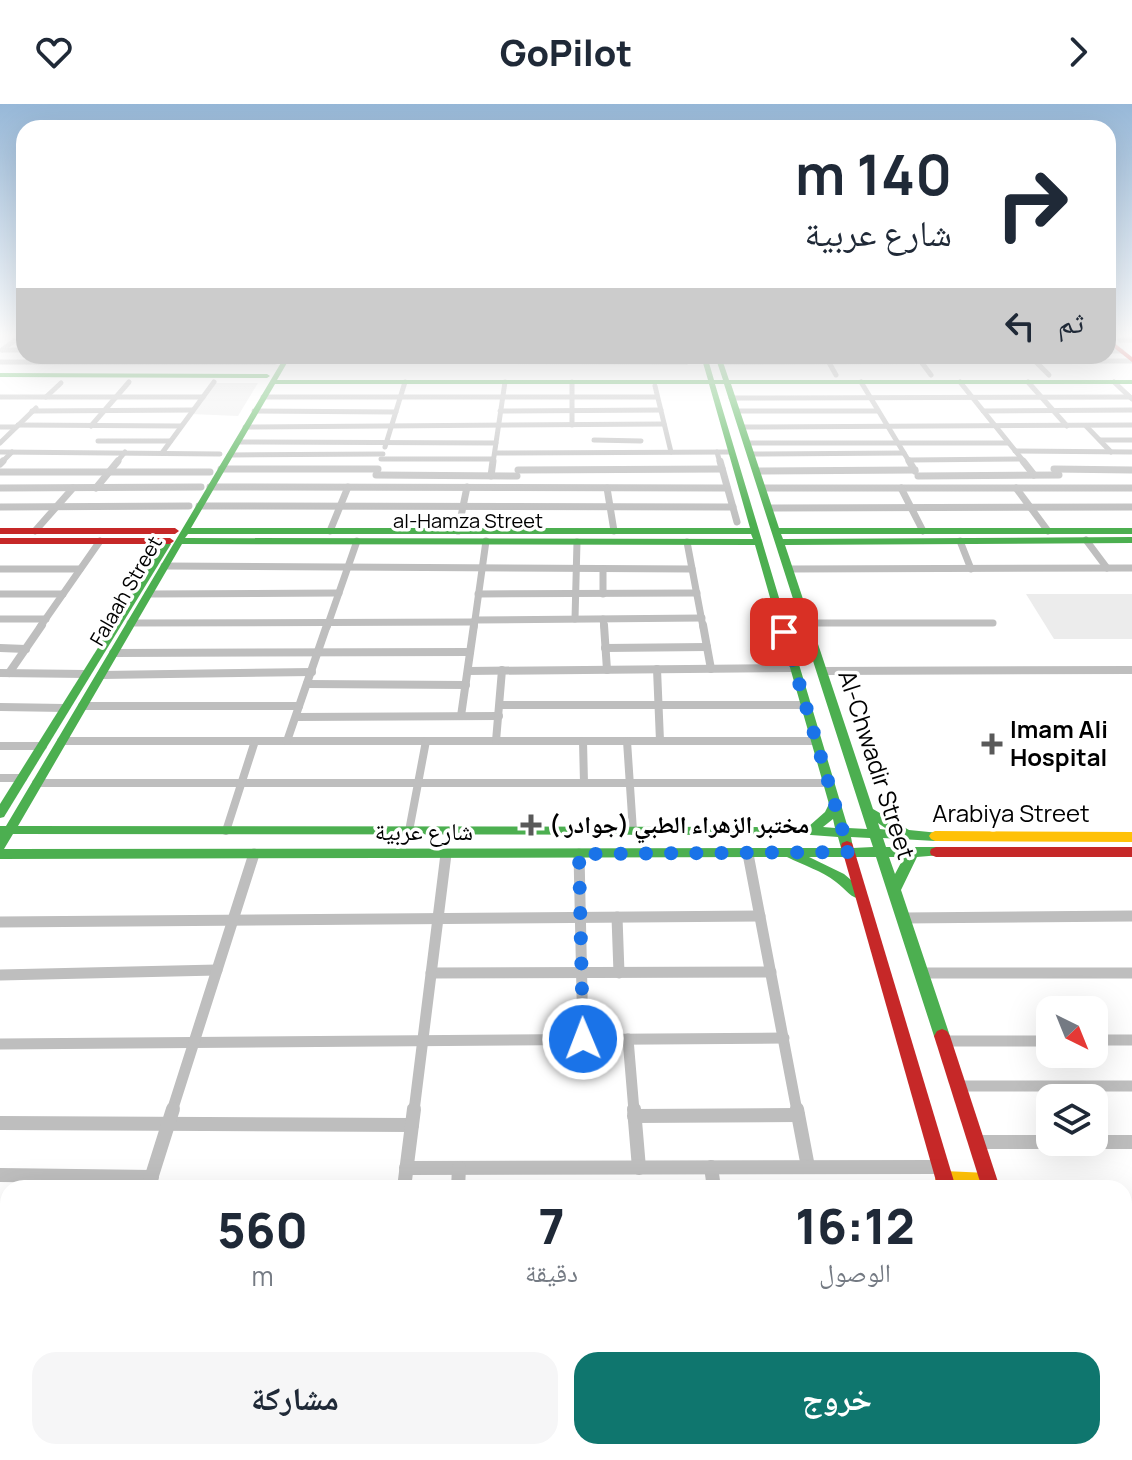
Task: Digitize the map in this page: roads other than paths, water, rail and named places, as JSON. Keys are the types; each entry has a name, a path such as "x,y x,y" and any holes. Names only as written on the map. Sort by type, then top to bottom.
{"main road":[{"name":"Falaah Street","path":"0,814 86,674 177,536 258,398"},
{"name":"Falaah Street","path":"225,454 237,442 262,398"},
{"name":"Al-Chwadir Street","path":"716,398 944,1178"},
{"name":"Al-Chwadir Street","path":"732,398 989,1180"},
{"name":"al-Hamza Street","path":"0,531 357,541 434,536 458,531 614,531 756,536"},
{"name":"al-Hamza Street","path":"0,541 100,541 330,531 486,541 687,542 756,536"},
{"path":"778,536 923,531 1132,540"},
{"path":"778,536 960,541 1048,531 1132,531"},
{"name":"Falaah Street","path":"0,846 5,830 21,810 101,675 164,566 177,536"},
{"path":"784,632 808,628"},
{"path":"811,831 830,814 834,805"},
{"path":"21,810 29,828 42,830"},
{"path":"868,811 908,836"},
{"name":"شارع عربية","path":"5,830 811,831 841,834"},
{"path":"365,854 370,831"},
{"name":"Arabiya Street","path":"841,834 1132,837"},
{"name":"شارع عربية","path":"0,854 849,852"},
{"name":"Arabiya Street","path":"849,852 1132,852"},
{"path":"894,891 902,869 913,852"},
{"path":"0,864 31,854"},
{"path":"792,854 839,877 860,896"}],"street":[{"path":"0,443 45,398"},
{"path":"91,426 116,398"},
{"path":"162,453 202,398"},
{"path":"372,487 400,398"},
{"path":"491,476 503,398"},
{"path":"572,398 572,425"},
{"path":"657,398 671,452"},
{"path":"734,404 865,398"},
{"path":"871,398 926,488"},
{"path":"973,398 1034,475"},
{"path":"1042,398 1067,426"},
{"path":"1060,398 1076,410"},
{"path":"734,404 878,411"},
{"path":"32,411 193,410"},
{"path":"500,411 661,410"},
{"path":"983,411 1132,410"},
{"path":"254,411 396,412"},
{"path":"245,427 664,424"},
{"path":"593,425 595,452"},
{"path":"741,427 1132,425"},
{"path":"88,452 112,426"},
{"path":"0,427 181,426"},
{"path":"1086,426 1111,452"},
{"path":"594,440 641,441"},
{"path":"1100,440 1132,440"},
{"path":"98,441 170,441"},
{"path":"237,442 496,443"},
{"path":"750,449 898,443 1008,443"},
{"path":"750,449 1021,459"},
{"path":"1015,451 1132,452"},
{"path":"1039,451 1069,488"},
{"path":"0,452 494,456 519,453 731,452"},
{"path":"0,464 12,452"},
{"path":"96,488 125,452"},
{"path":"631,452 637,488"},
{"path":"717,452 737,522"},
{"path":"516,487 519,453"},
{"path":"0,472 215,470 491,476 634,469 722,469"},
{"path":"758,471 1034,475 1132,470"},
{"path":"330,531 348,487"},
{"path":"458,531 467,487"},
{"path":"577,487 577,507"},
{"path":"0,488 727,488"},
{"path":"21,507 38,488"},
{"path":"35,531 73,488"},
{"path":"607,488 614,531"},
{"path":"764,488 1131,489"},
{"path":"901,488 923,531"},
{"path":"1016,488 1048,531"},
{"path":"0,507 733,507"},
{"path":"770,508 1132,507"},
{"path":"1086,540 1107,568"},
{"path":"4,673 26,649 100,541"},
{"path":"287,741 357,541"},
{"path":"461,716 486,541"},
{"path":"960,541 971,569"},
{"path":"575,619 577,542"},
{"path":"687,542 711,669"},
{"path":"164,566 692,569"},
{"path":"789,569 1132,568"},
{"path":"0,569 80,569"},
{"path":"603,569 603,594"},
{"path":"148,594 339,593"},
{"path":"478,594 697,593"},
{"path":"0,594 63,594"},
{"path":"130,623 702,618"},
{"path":"0,619 46,619"},
{"path":"603,619 607,670"},
{"path":"808,628 993,623"},
{"path":"605,648 707,647"},
{"path":"0,648 26,649"},
{"path":"113,653 470,652"},
{"path":"468,671 794,668"},
{"path":"657,669 660,741"},
{"path":"496,741 502,670"},
{"path":"822,671 1132,670"},
{"path":"101,675 312,672"},
{"path":"4,673 86,674"},
{"path":"307,684 466,685"},
{"path":"500,705 805,705"},
{"path":"82,706 299,706"},
{"path":"0,707 65,708"},
{"path":"296,717 499,716"},
{"path":"61,741 815,741"},
{"path":"226,831 255,741"},
{"path":"409,831 426,741"},
{"path":"583,741 584,783"},
{"path":"627,741 633,831"},
{"path":"0,746 43,746"},
{"path":"0,778 23,778"},
{"path":"36,783 828,783"},
{"path":"151,1180 254,854"},
{"path":"405,1180 446,854"},
{"path":"579,854 583,1039"},
{"path":"748,854 808,1167"},
{"path":"0,922 760,916"},
{"path":"903,918 1132,916"},
{"path":"617,917 619,973"},
{"path":"0,975 217,970"},
{"path":"431,973 771,972"},
{"path":"921,973 1132,973"},
{"path":"0,1044 784,1038"},
{"path":"628,1039 639,1168"},
{"path":"1108,1040 1132,1040"},
{"path":"943,1041 1036,1041"},
{"path":"957,1086 1132,1086"},
{"path":"634,1116 798,1115"},
{"path":"0,1123 412,1125"},
{"path":"976,1142 1036,1142"},
{"path":"1108,1142 1132,1142"},
{"path":"711,1167 713,1180"},
{"path":"406,1168 808,1167 944,1178"},
{"path":"458,1180 459,1168"},
{"path":"0,1175 94,1180"}],"place":[{"name":"Imam Ali Hospital","path":"992,744"},
{"name":"مختبر الزهراء الطبي (جوادر )","path":"531,825"}]}
